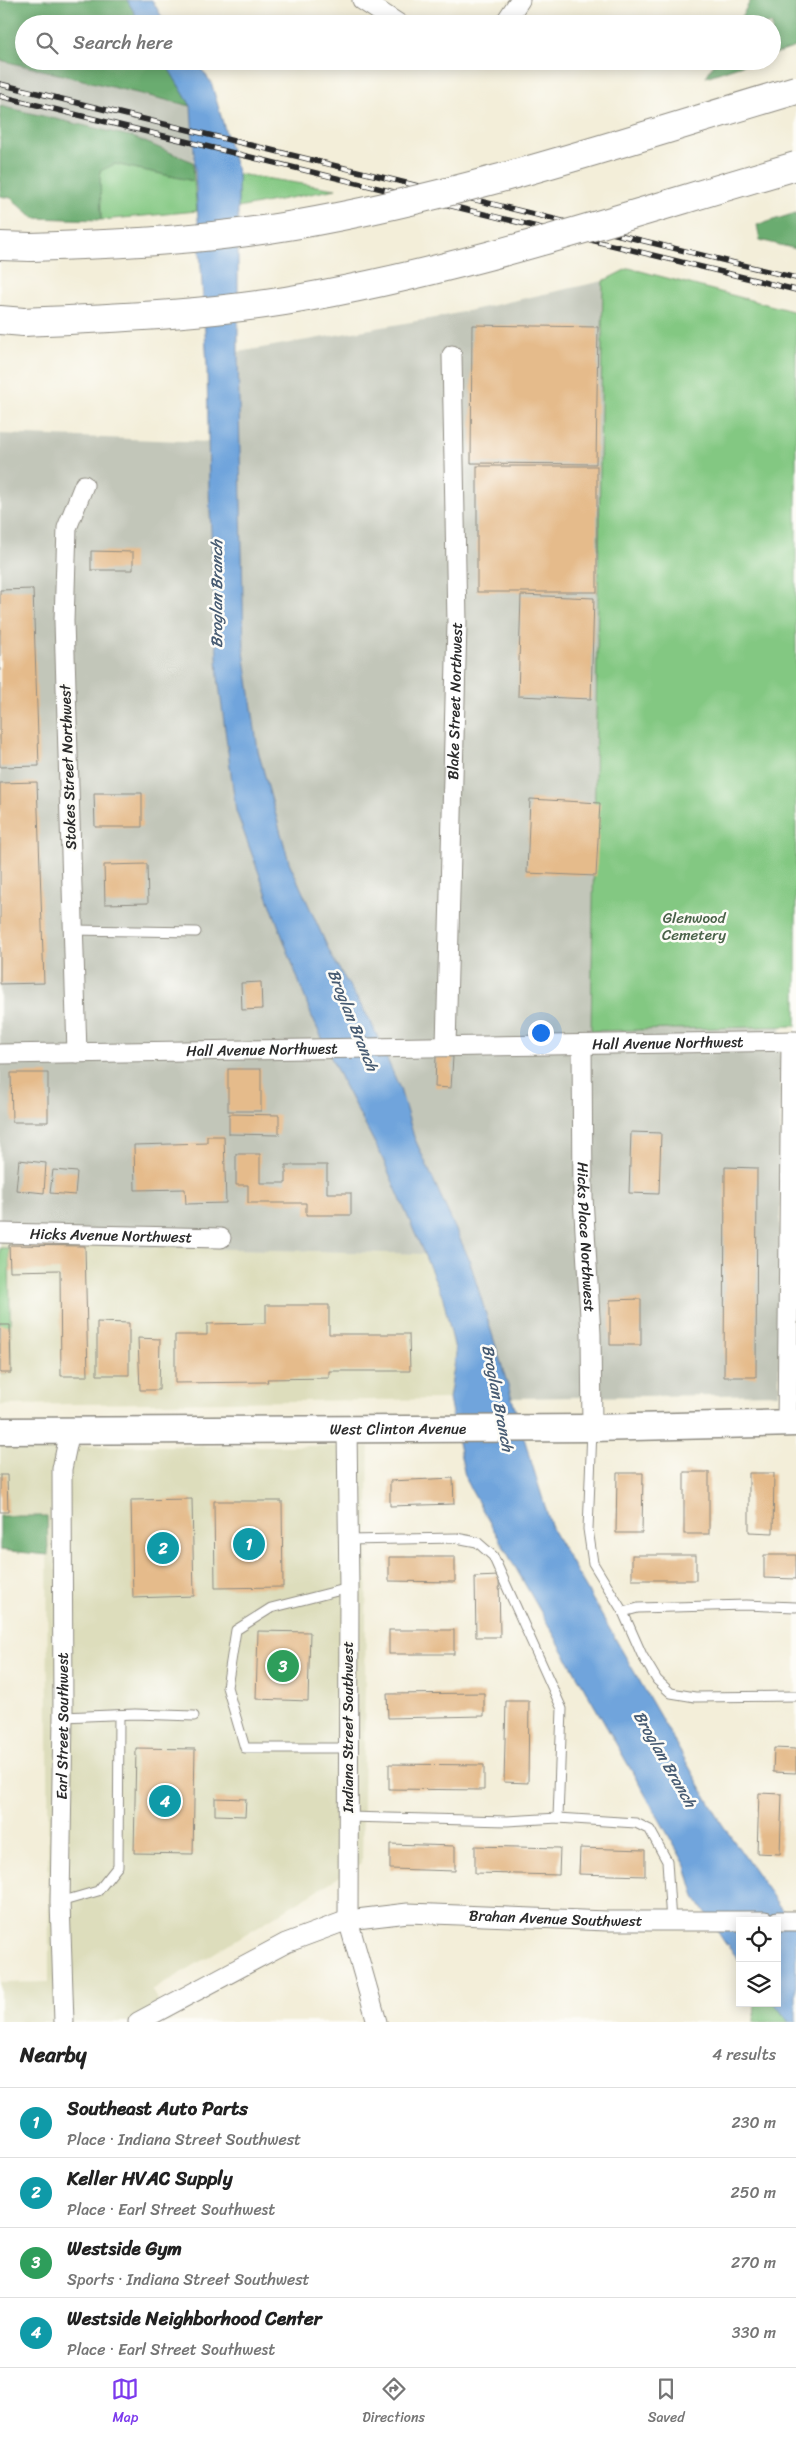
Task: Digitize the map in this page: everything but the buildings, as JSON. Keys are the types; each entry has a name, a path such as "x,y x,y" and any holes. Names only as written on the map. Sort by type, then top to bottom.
{"highway":[{"path":"0,246 31,247 137,243 293,226 353,214 472,185 796,90"},
{"path":"12,321 168,315 277,302 342,290 436,270 796,166"}],"street":[{"path":"362,0 386,15"},
{"path":"510,15 520,0"},
{"name":"Blake Street Northwest","path":"446,1046 457,623 452,355"},
{"name":"Stokes Street Northwest","path":"77,1053 64,621 67,528 84,485"},
{"path":"792,1423 794,1041"},
{"name":"Hall Avenue Northwest","path":"0,1054 446,1046 582,1046 794,1041"},
{"name":"Hicks Place Northwest","path":"582,1046 584,1197 591,1334 592,1428"},
{"name":"Hicks Avenue Northwest","path":"0,1233 221,1238"},
{"name":"West Clinton Avenue","path":"0,1431 592,1428 792,1423"},
{"name":"Indiana Street Southwest","path":"347,1429 349,1588 348,1920 377,2022"},
{"name":"Earl Street Southwest","path":"64,2022 60,1902 63,1717 62,1470 70,1431"},
{"name":"Brahan Avenue Southwest","path":"138,2022 286,1943 348,1920 408,1913 671,1922 707,1919 736,1920"},
{"path":"781,1921 796,1922"}],"lane":[{"path":"73,930 196,932"},
{"path":"592,1428 588,1529 593,1563 624,1612 642,1655 657,1680 671,1693 695,1698 796,1696"},
{"path":"348,1540 456,1538 477,1542 493,1556 562,1709 558,1818"},
{"path":"348,1748 245,1748 227,1687 236,1630 271,1608 349,1588"},
{"path":"624,1612 638,1608 746,1605 796,1607"},
{"path":"63,1717 87,1715 194,1716"},
{"path":"60,1902 98,1891 118,1866 120,1715"},
{"path":"347,1817 508,1821 558,1818 636,1823 650,1830 667,1861 671,1922"}],"shaded area":[{"path":"0,60 15,64 15,70 42,70 191,106 193,162 133,137 0,106"},
{"path":"603,281 591,1031 781,1027 779,1394 510,1398 414,1137 400,1089 371,1022 332,957 289,862 258,751 244,651 238,352 440,317"},
{"path":"0,434 208,442 218,677 236,811 312,1017 343,1083 382,1157 424,1254 0,1243"},
{"path":"0,1243 424,1254 443,1298 456,1354 449,1399 0,1405"},
{"path":"0,1446 369,1446 362,1863 152,1991 171,2022 0,2022 0,1983 49,1982 47,1516 0,1516"}],"green space":[{"path":"0,0 127,0 136,15 15,15 15,64 0,60"},
{"path":"751,0 796,0 796,47 781,52 781,15 742,15"},
{"path":"42,70 169,70 191,106"},
{"path":"710,70 727,70 706,77"},
{"path":"0,106 133,137 193,162 194,181 115,164 100,171 101,220 34,218 11,198 0,196"},
{"path":"115,164 194,181 197,211 101,220 100,170"},
{"path":"238,174 336,189 238,208"},
{"path":"796,213 796,249 760,240 757,225"},
{"name":"Glenwood Cemetery","path":"629,268 796,312 796,1026 591,1031 603,281"},
{"path":"0,1248 9,1248 11,1373 0,1373"},
{"path":"0,1516 47,1516 48,1555 0,1550"},
{"path":"755,2007 777,2007 789,2022 754,2022"}],"water":[{"path":"127,0 152,0 161,15 136,15"},
{"name":"Broglan Branch","path":"169,70 202,70 211,82 238,174 238,352 244,651 258,751 289,862 332,957 371,1022 400,1089 414,1137 469,1259 552,1529 722,1824 796,1930 796,2022 789,2022 777,2007 781,2007 781,1917 736,1917 736,1956 725,1943 695,1897 686,1866 466,1481 449,1399 456,1354 443,1298 382,1157 343,1083 312,1017 236,811 218,677 209,489 207,365 191,106"}],"railway":[{"path":"0,84 796,278"},
{"path":"0,96 796,290"}],"place":[{"name":"Southeast Auto Parts","path":"249,1544"},
{"name":"Keller HVAC Supply","path":"163,1548"},
{"name":"Westside Gym","path":"283,1666"},
{"name":"Westside Neighborhood Center","path":"165,1801"}]}
